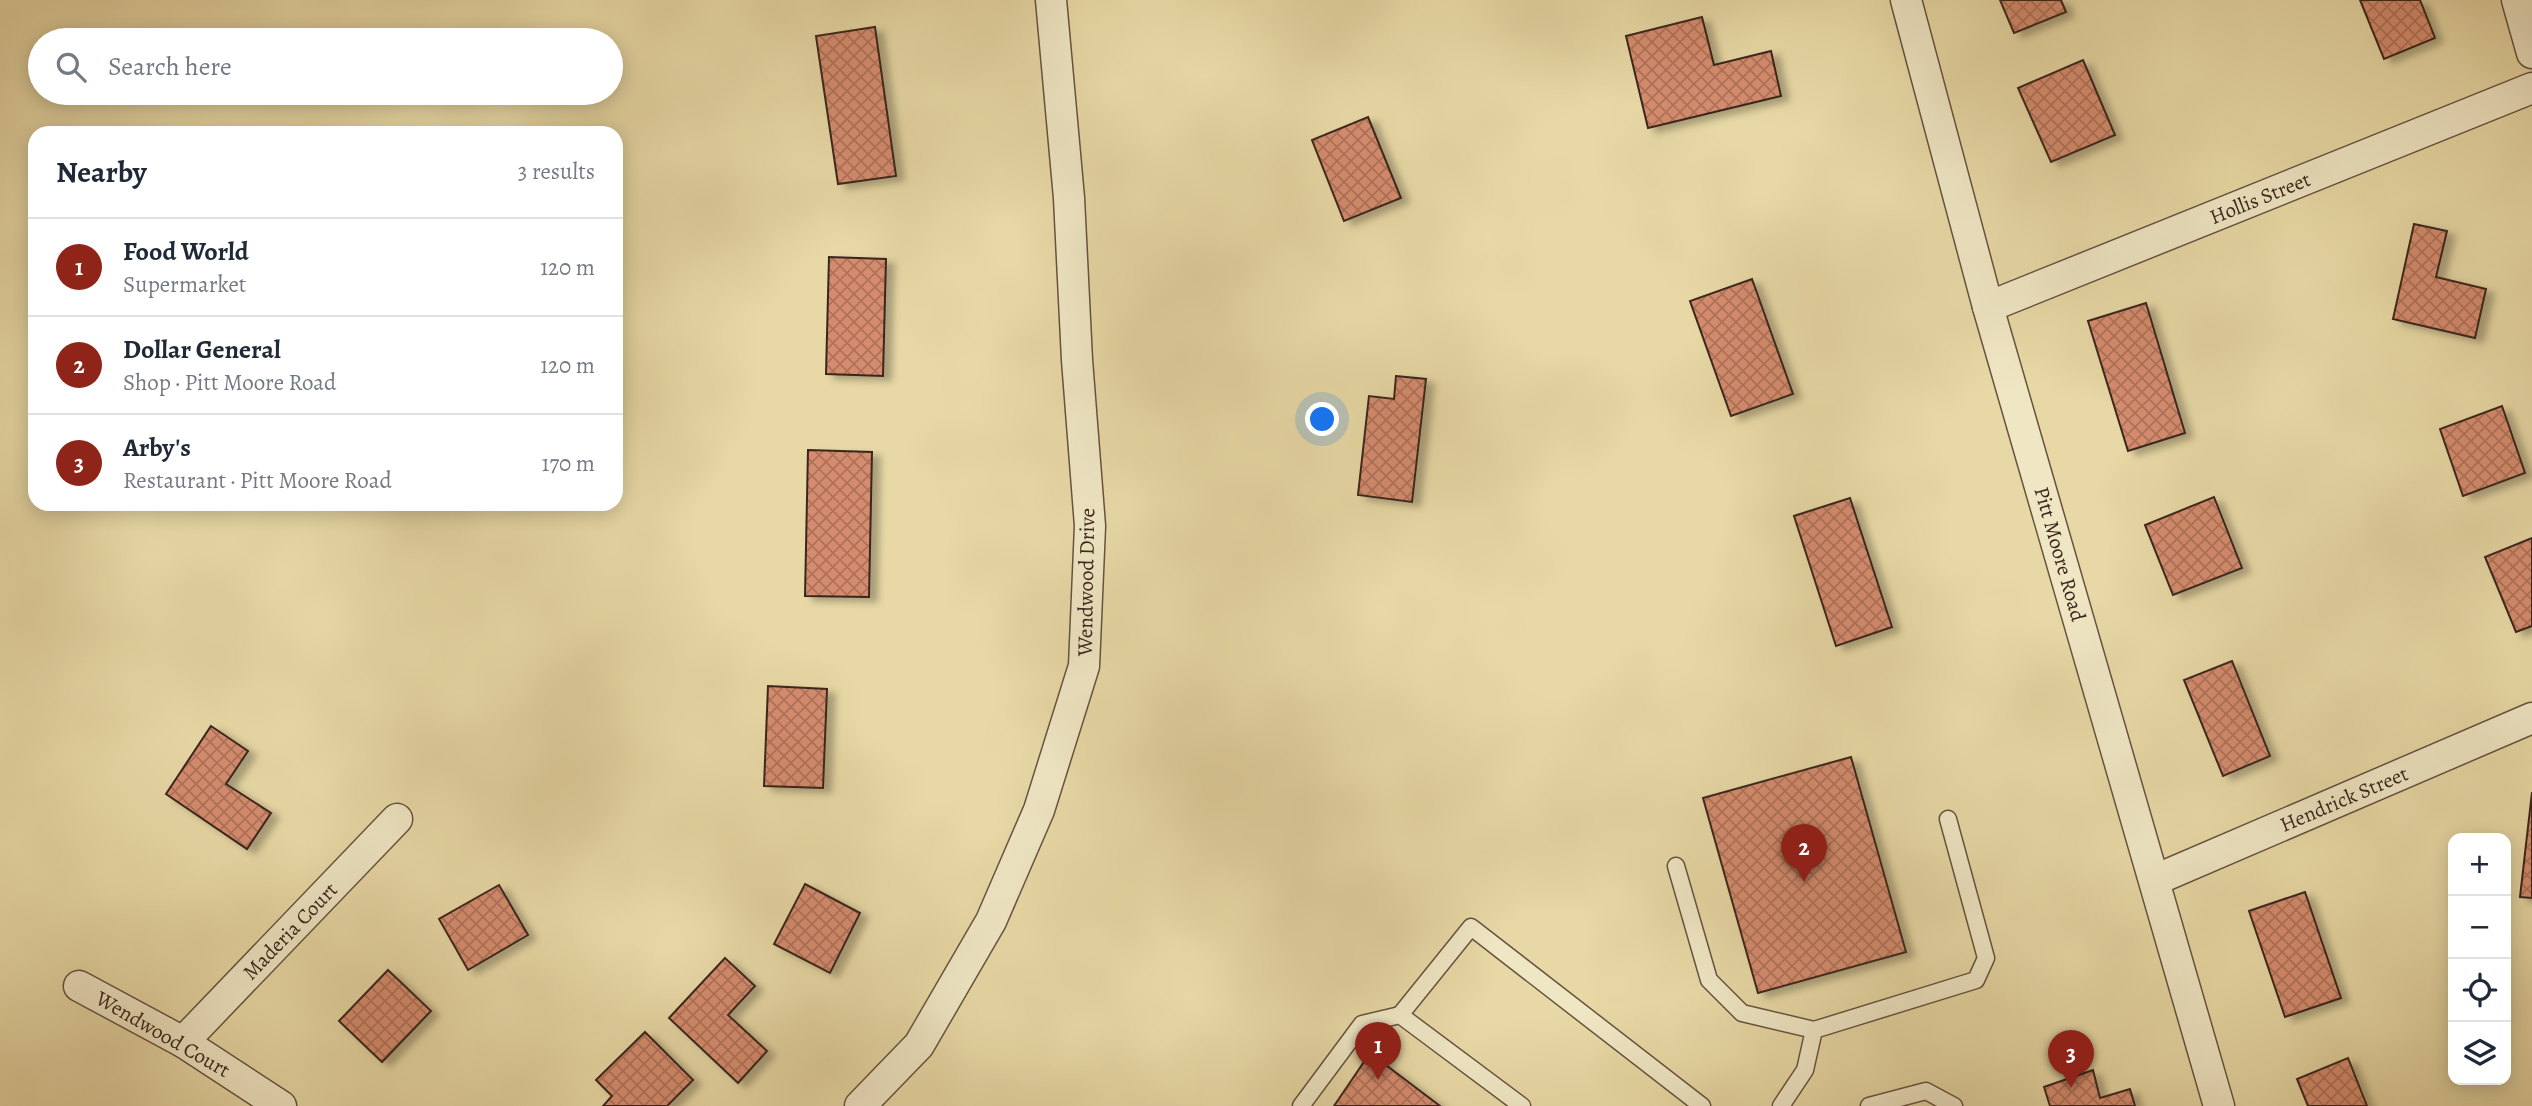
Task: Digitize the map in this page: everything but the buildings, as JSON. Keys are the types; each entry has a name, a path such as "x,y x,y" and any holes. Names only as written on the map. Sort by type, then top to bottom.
{"street":[{"name":"Wendwood Drive","path":"860,1106 919,1045 991,920 1039,810 1084,666 1090,526 1077,360 1069,198 1051,0"},
{"name":"Pitt Moore Road","path":"1906,0 1988,307 2219,1106"},
{"path":"2517,0 2532,53"},
{"name":"Hollis Street","path":"1988,307 2532,88"},
{"name":"Hendrick Street","path":"2155,880 2532,718"},
{"name":"Maderia Court","path":"183,1042 397,819"},
{"name":"Wendwood Court","path":"79,986 183,1042 281,1106"}],"lane":[{"path":"1676,866 1709,980 1742,1013 1814,1030 1976,980 1986,958 1948,819"},
{"path":"1301,1106 1362,1024 1400,1014 1471,928 1702,1106"},
{"path":"1400,1014 1522,1106"},
{"path":"1781,1106 1805,1070 1814,1030"},
{"path":"1869,1106 1926,1091 1954,1106"}],"place":[{"name":"Dollar General","path":"1804,882"},
{"name":"Food World","path":"1378,1080"},
{"name":"Arby's","path":"2071,1088"}]}
